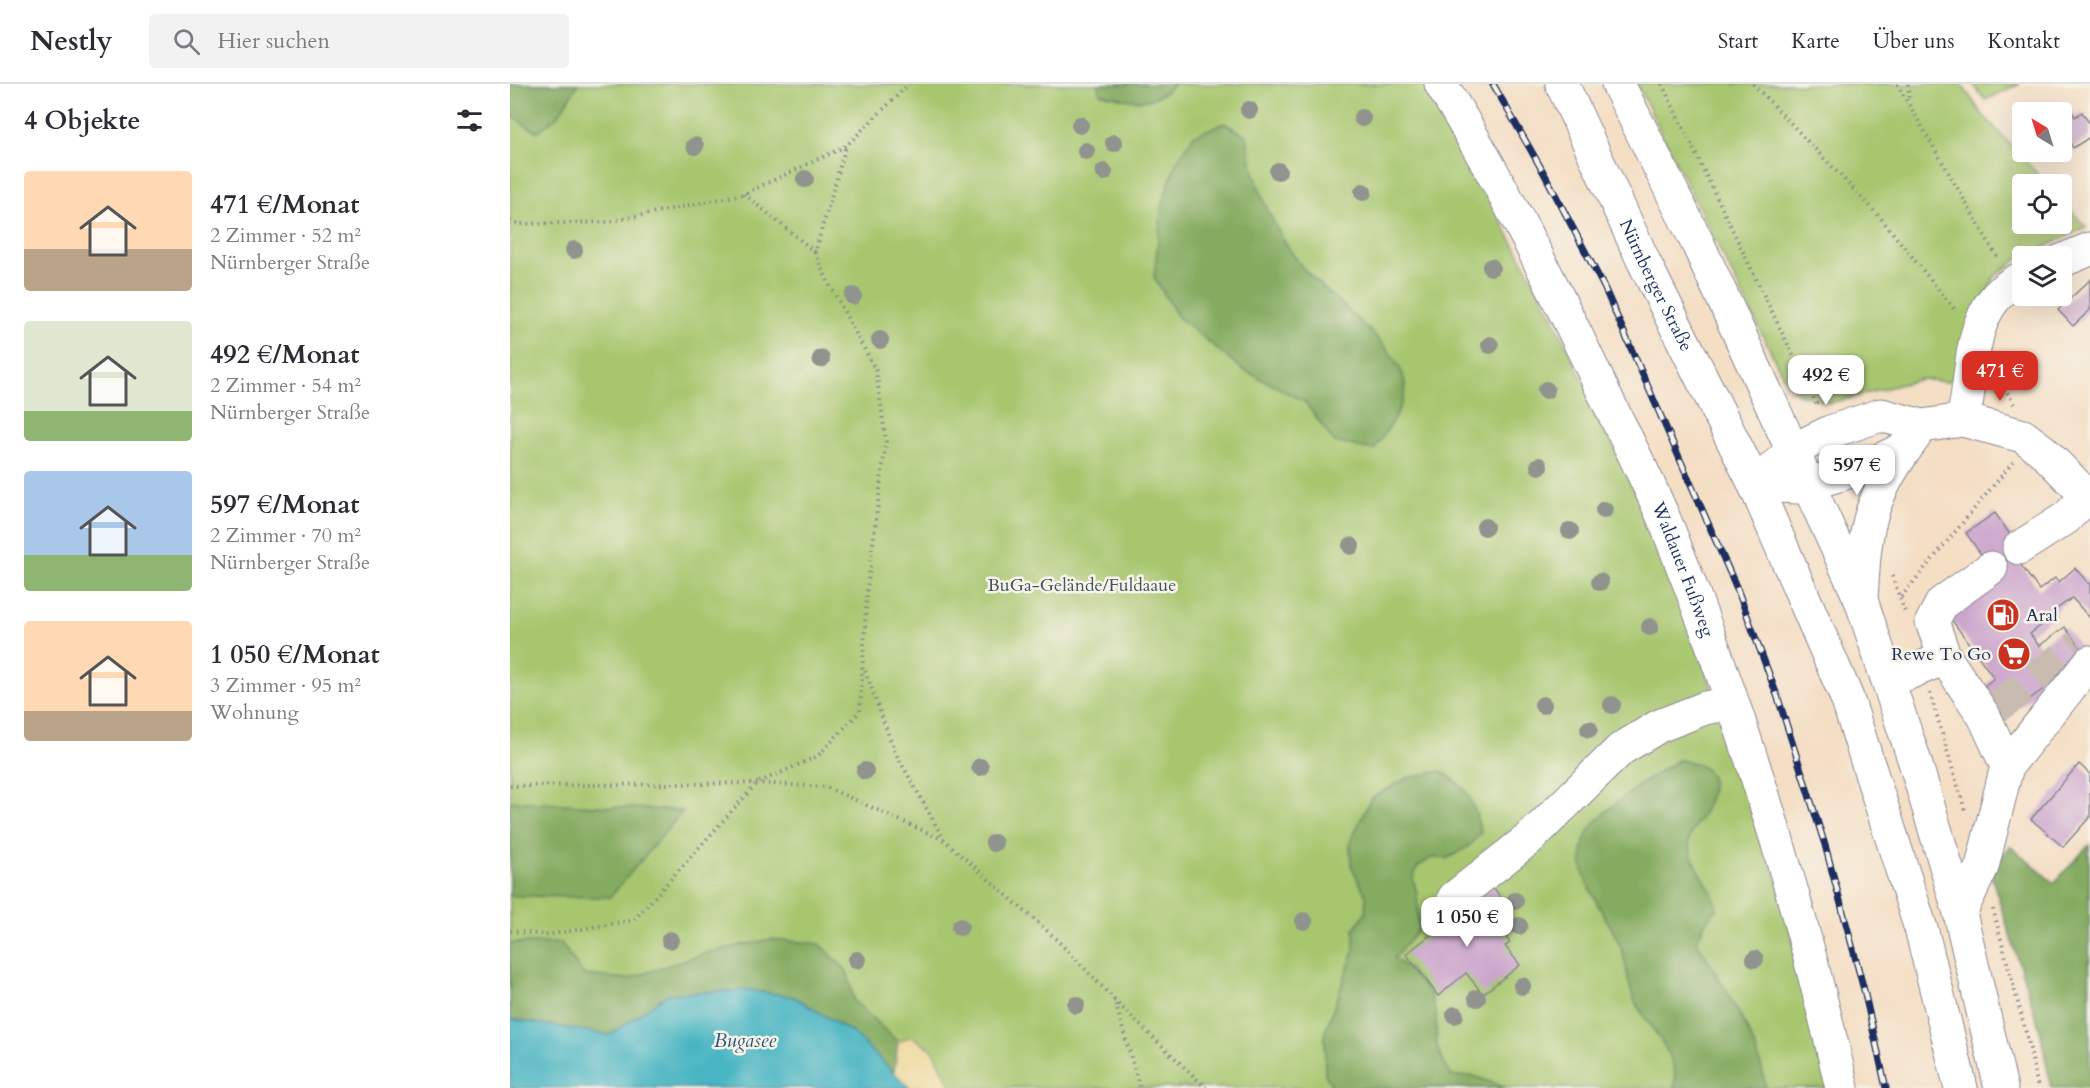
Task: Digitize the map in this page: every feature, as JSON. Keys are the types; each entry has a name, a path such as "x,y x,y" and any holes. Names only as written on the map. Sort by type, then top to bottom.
{"main road":[{"name":"Waldauer Fußweg","path":"1441,84 1504,194 1564,310 1668,529 1752,756 1788,874 1822,1000 1842,1088"},
{"name":"Nürnberger Straße","path":"1562,84 1644,262 1755,485 1847,698 1922,932 1961,1088"},
{"path":"1618,84 1698,244 1861,600 1889,681 1960,914 2001,1088"},
{"path":"2072,256 2090,249"},
{"path":"1964,420 1970,392 1976,331 1990,303 2012,284"},
{"path":"1755,485 1793,450 1830,432 1881,415 1914,437"},
{"path":"1755,485 1798,487 1864,467 1914,437 1964,420 2023,436 2043,451 2089,498 2066,518 2019,548"},
{"path":"1861,600 1869,520 1887,474 1914,437"},
{"path":"1991,568 1942,603 1932,622 1945,658 1990,712 2007,766"},
{"path":"1960,914 1982,867 2007,766 2086,649"},
{"path":"1889,681 1945,658"},
{"path":"1454,898 1530,838 1621,749 1659,726 1705,708 1732,703"}],"path":[{"path":"510,221 521,224 608,222 744,194 846,146 909,84"},
{"path":"1662,84 1830,432"},
{"path":"1754,84 1878,215 1959,314 1976,331"},
{"path":"1897,84 2012,272"},
{"path":"1908,84 1910,103"},
{"path":"815,252 846,146"},
{"path":"510,931 547,935 634,920 757,783 818,756 860,711 867,590 886,441 876,371 826,278 815,252 744,194"},
{"path":"864,667 894,750 944,840"},
{"path":"510,786 757,783 826,787 944,840 1053,936 1206,1088"},
{"path":"1114,999 1140,1088"}],"green space":[{"name":"BuGa-Gelände/Fuldaaue","path":"510,84 1427,84 1553,317 1653,531 1713,690 1774,869 1831,1088 910,1088 853,1033 510,1019"},
{"path":"510,84 578,84 558,116 537,132 510,115"},
{"path":"1098,84 1174,84 1166,92 1149,100 1130,100 1100,93"},
{"path":"1637,84 1961,84 1982,114 2012,146 2012,162 2027,162 2038,174 2012,174 2012,234 2072,234 2047,246 2012,246 2012,264 1993,278 1958,374 1948,382 1921,379 1831,403 1800,395 1783,376"},
{"path":"1973,84 2020,84 1985,100"},
{"path":"1224,123 1247,136 1253,170 1264,202 1279,233 1298,262 1379,340 1402,373 1404,396 1393,421 1374,450 1334,442 1305,402 1242,369 1178,317 1154,277 1162,205 1176,163 1194,135"},
{"path":"2072,212 2086,227 2072,234"},
{"path":"1679,760 1702,767 1709,773 1712,780 1706,808 1689,840 1693,858 1711,891 1717,909 1705,923 1697,941 1748,1030 1762,1068 1766,1088 1674,1088 1675,1077 1670,1056 1634,1000 1622,951 1591,892 1583,870 1584,843 1593,825 1629,793"},
{"path":"1441,771 1451,777 1469,797 1481,833 1468,847 1448,858 1431,858 1417,867 1413,879 1417,894 1419,929 1394,958 1410,970 1430,994 1436,1014 1437,1048 1451,1076 1473,1076 1507,1088 1333,1088 1325,1074 1325,1032 1354,951 1354,928 1365,914 1366,896 1351,865 1350,842 1371,798 1407,778"},
{"path":"510,801 683,811 610,897 510,896"},
{"path":"2089,845 2090,1088 2051,1088 2040,1030 1990,872 2010,846 2054,883"},
{"path":"771,939 820,944 847,971 854,1001 898,1042 894,1073 853,1033 794,997 748,990 668,994 610,1035 510,1019 510,943 561,943 584,975 628,979 705,953"}],"sand":[{"path":"911,1036 932,1049 952,1088 910,1088 894,1073 898,1042"}],"water":[{"name":"Bugasee","path":"748,990 794,997 853,1033 910,1088 510,1088 510,1019 610,1035 668,994"}],"building":[{"path":"2072,112 2075,117 2082,112 2090,124 2090,137 2073,148"},
{"path":"2090,280 2090,310 2073,326 2058,310 2062,306 2072,306 2072,297"},
{"path":"1995,513 2027,559 2020,564 2039,590 2055,578 2059,582 2075,568 2090,585 2090,618 2072,598 2054,611 2056,614 2030,634 2039,646 2065,627 2087,657 2004,718 1982,688 1994,678 1949,616 1999,580 1966,533"},
{"path":"2079,764 2090,774 2090,817 2063,847 2031,819"},
{"path":"1493,887 1508,907 1492,919 1510,943 1505,946 1520,965 1483,994 1466,973 1438,996 1406,954"}],"tunnel":[{"path":"1996,707 2079,646"}],"railway":[{"path":"1493,84 1545,175 1604,287 1738,591 1778,698 1825,845 1864,990 1886,1088"}],"place":[{"name":"Aral","path":"2003,615"},
{"name":"Rewe To Go","path":"2014,654"}]}
